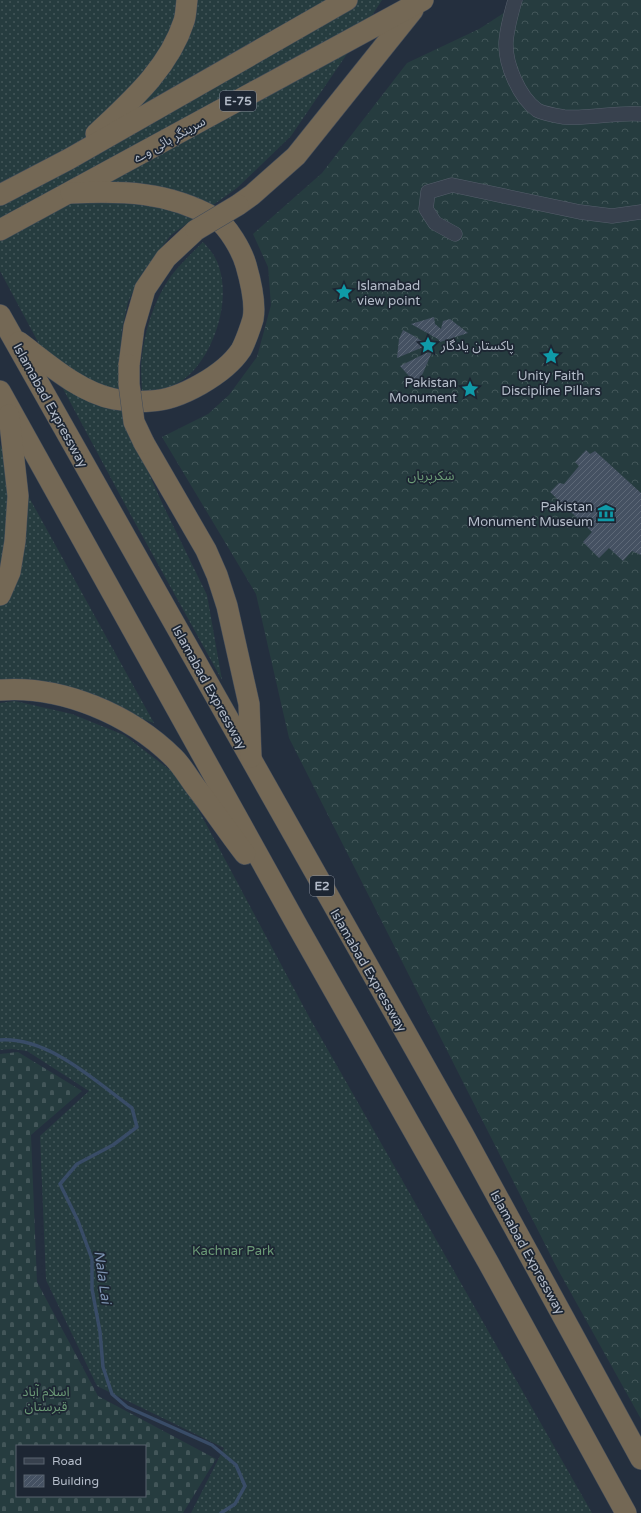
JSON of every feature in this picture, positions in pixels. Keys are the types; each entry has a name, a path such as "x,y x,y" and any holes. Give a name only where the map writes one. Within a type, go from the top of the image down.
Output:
{"highway":[{"path":"69,158 120,111 159,69 169,53 184,20 187,0"},
{"name":"E-75","path":"0,195 69,158 347,0"},
{"path":"251,761 249,704 227,606 217,574 206,550 144,443 134,422 129,384 129,365 134,327 145,289 166,258 196,230 252,195 296,156 421,1"},
{"name":"سرینگر ہائی وے","path":"0,230 421,1"},
{"path":"13,338 81,387 114,399 151,401 174,396 195,388 224,368 241,350 253,318 252,284 243,254 232,236 216,219 175,200 138,193 109,192 62,197"},
{"name":"Islamabad Expressway","path":"0,315 463,1134 641,1458"},
{"path":"0,595 10,572 15,541 18,496 4,398"},
{"path":"4,398 298,927 488,1262 626,1513"},
{"path":"0,690 23,689 42,691 64,696 93,706 118,718 139,729 151,738 176,760 298,927"}],"street":[{"path":"515,0 506,43 510,68 522,94 538,111 562,116 577,117 632,113 641,114"},
{"path":"456,234 435,223 426,209 428,192 452,185 580,212 612,216 641,212"}],"green space":[{"path":"0,0 382,0 291,136 237,188 171,235 141,275 128,302 122,330 119,367 124,418 163,505 207,595 222,680 128,510 0,271"},
{"name":"شکرپریاں","path":"524,0 641,0 641,1419 557,1268 289,738 256,594 162,437 208,414 229,395 257,357 271,305 268,267 253,234 322,173 407,63 479,29"},
{"path":"203,242 213,254 219,268 222,284 220,318 215,335 199,364 189,375 179,383 167,388 142,394 141,365 143,346 148,325 160,294 171,276"},
{"path":"0,445 154,723 24,680 0,683"},
{"name":"Kachnar Park","path":"15,701 72,714 124,735 182,779 308,1015 592,1513 191,1513 224,1448 97,1386 46,1280 40,1136 89,1091 27,1051 12,1049 0,1050 0,703"},
{"name":"اسلام آباد قبرستان","path":"18,1052 82,1091 31,1135 37,1282 98,1396 216,1459 183,1513 0,1513 0,1054"}],"building":[{"path":"434,317 435,324 441,329 443,321 450,319 468,333 440,342 438,339 411,324"},
{"path":"403,330 428,345 397,358 399,339"},
{"path":"432,352 423,373 416,384 400,366 426,353"},
{"name":"Pakistan Monument Museum","path":"586,450 590,454 595,451 641,493 641,555 632,551 623,561 609,548 599,558 583,542 592,532 550,492 559,483 564,484 579,466 575,462"}],"waterway":[{"name":"Nala Lai","path":"0,1040 18,1041 54,1053 87,1074 132,1108 137,1127 113,1145 77,1164 60,1184 78,1221 92,1259 92,1289 100,1332 103,1367 112,1394 127,1407 212,1445 236,1465 245,1486 235,1504 221,1513"}],"place":[{"name":"Islamabad view point","path":"344,292"},
{"name":"پاکستان یادگار","path":"428,345"},
{"name":"Unity Faith Discipline Pillars","path":"551,356"},
{"name":"Pakistan Monument","path":"470,389"},
{"name":"Pakistan Monument Museum","path":"606,513"}]}
